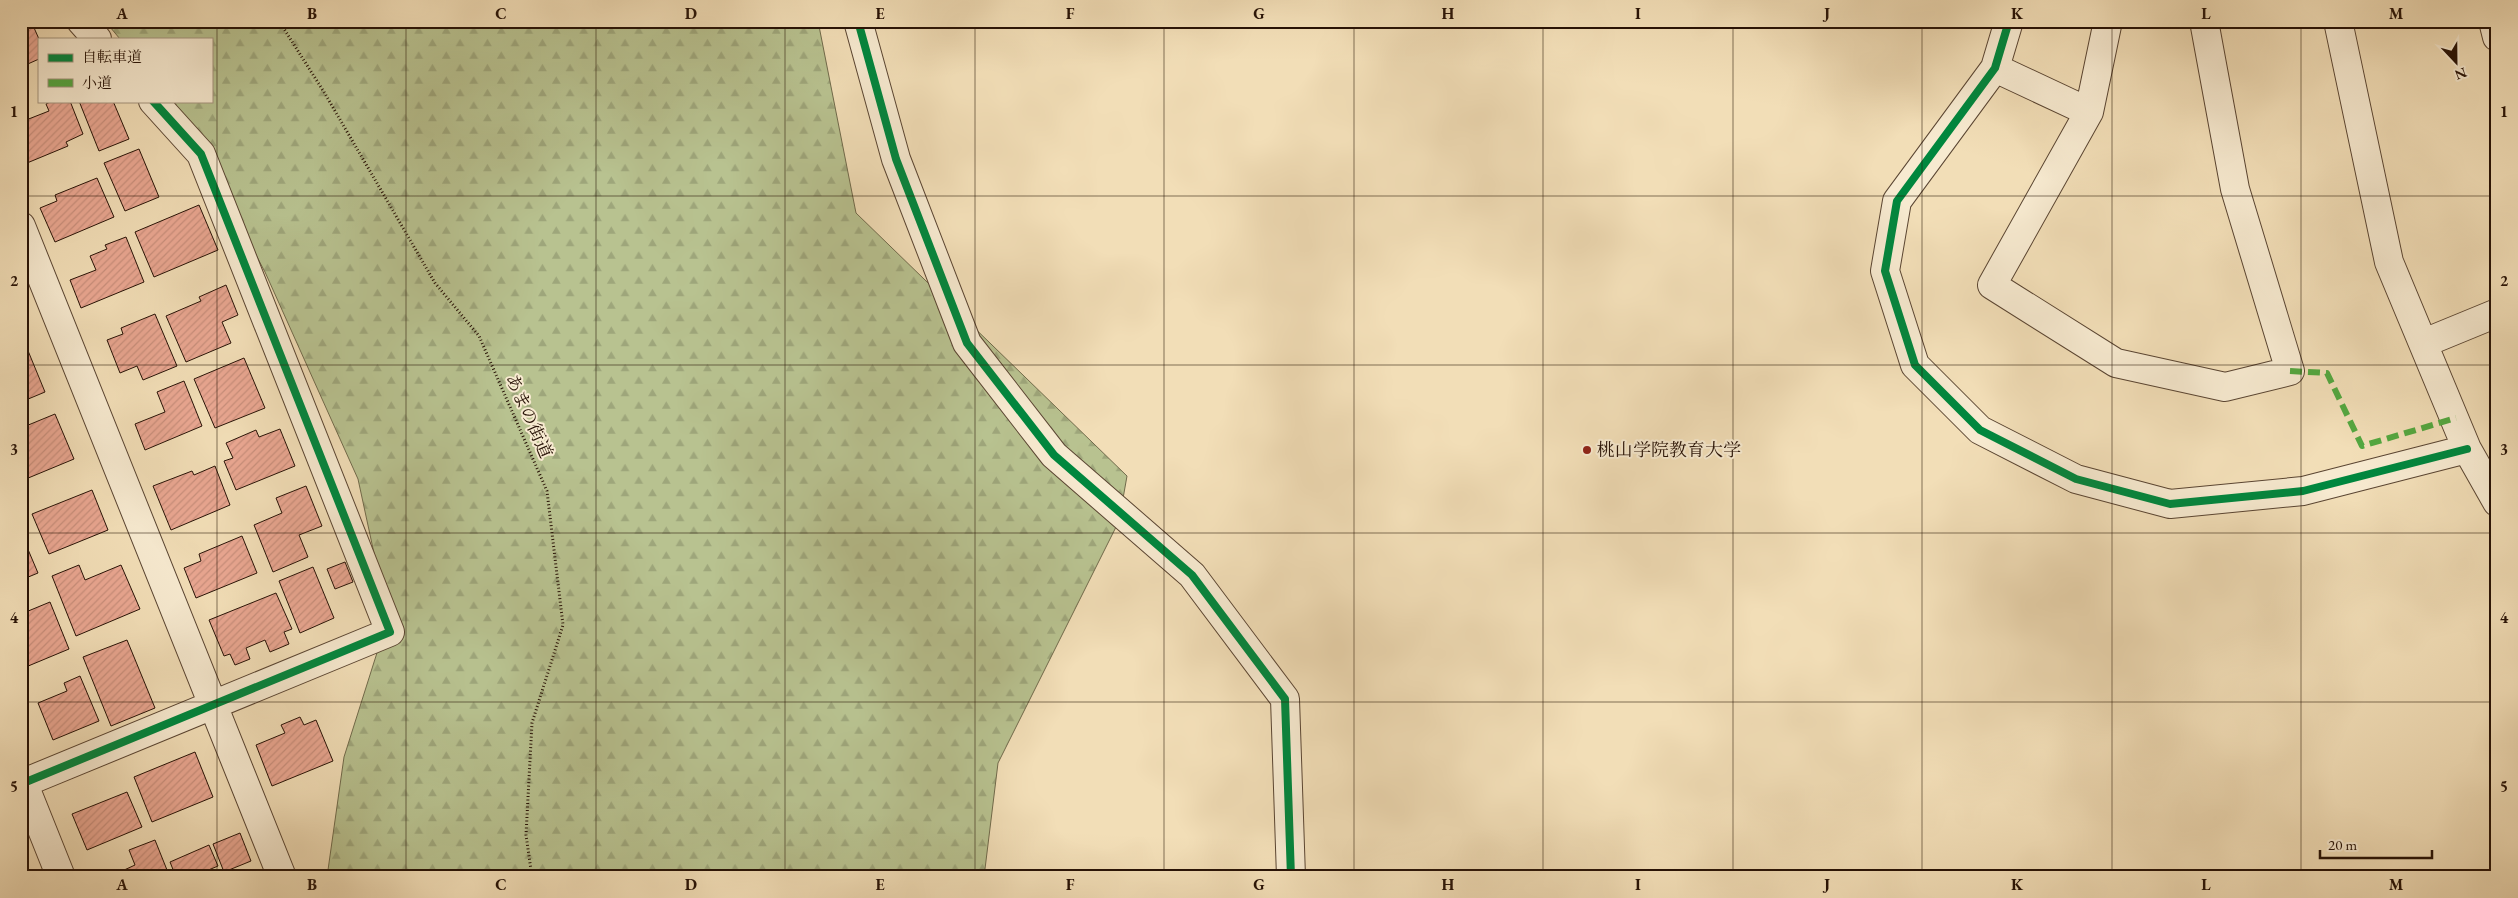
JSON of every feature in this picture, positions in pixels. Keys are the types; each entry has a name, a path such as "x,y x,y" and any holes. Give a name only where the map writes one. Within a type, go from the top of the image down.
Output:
{"street":[{"path":"81,21 96,38"},
{"path":"858,21 896,159 967,344 1054,455 1192,575 1285,699 1291,877"},
{"path":"2009,21 1995,68 1897,201 1885,271 1915,365 1980,430 2076,479 2170,504 2303,491 2467,449"},
{"path":"2108,21 2089,112 1992,285 2116,363 2225,388 2290,371 2235,189 2204,21"},
{"path":"2338,21 2389,262 2467,449 2497,502"},
{"path":"2494,21 2497,38"},
{"path":"1995,68 2089,112"},
{"path":"61,877 22,782 390,632 201,154 154,102"},
{"path":"21,226 282,877"},
{"path":"2424,343 2497,313"}],"green space":[{"path":"105,21 818,21 856,213 1127,476 1119,521 998,763 984,877 327,877 344,757 388,618 358,479 265,272 175,102 212,102 212,38 119,38"}],"building":[{"path":"21,21 31,21 39,38 38,59 21,67"},
{"path":"50,102 70,102 83,134 66,142 68,146 27,163 21,149 21,122 49,111 46,104"},
{"path":"79,102 113,102 129,139 99,151"},
{"path":"139,149 159,197 125,211 104,163"},
{"path":"97,178 114,217 55,242 40,208 57,201 55,195"},
{"path":"199,205 218,250 154,277 135,232"},
{"path":"126,237 144,282 81,308 70,280 96,270 90,256 107,249 105,245"},
{"path":"226,285 238,315 222,322 231,343 186,362 166,316 201,301 199,297"},
{"path":"155,314 177,366 143,380 137,366 120,373 107,340 123,334 121,328"},
{"path":"24,341 45,392 21,402 21,342"},
{"path":"244,358 265,408 215,428 194,379"},
{"path":"184,381 202,426 145,450 135,424 165,412 157,392"},
{"path":"55,414 74,459 21,481 21,428"},
{"path":"280,429 295,466 236,490 224,461 233,458 226,443 256,430 259,437"},
{"path":"215,466 230,505 171,530 153,486 192,471 194,475"},
{"path":"306,486 322,526 299,535 308,557 273,572 254,525 282,513 276,498"},
{"path":"92,490 108,530 49,554 32,514"},
{"path":"21,533 38,573 21,580"},
{"path":"242,536 257,573 196,598 184,568 201,561 199,554"},
{"path":"345,562 353,582 335,589 327,569"},
{"path":"79,565 85,580 121,565 140,609 76,636 52,576"},
{"path":"313,567 334,618 300,633 279,581"},
{"path":"276,593 292,629 284,632 289,644 270,652 265,640 246,648 250,659 235,665 230,654 224,656 209,620"},
{"path":"50,602 69,649 21,669 21,614"},
{"path":"127,640 155,708 111,726 83,657"},
{"path":"80,676 99,721 53,740 38,703 67,691 64,683"},
{"path":"300,717 304,725 316,720 333,761 272,786 256,745 285,733 281,725"},
{"path":"195,752 213,797 152,822 134,777"},
{"path":"127,792 142,827 87,850 72,814"},
{"path":"240,833 251,861 224,872 213,844"},
{"path":"155,840 169,875 165,877 109,877 135,865 129,850"},
{"path":"209,845 218,866 192,877 176,877 170,862"}],"marked path":[{"path":"2290,371 2327,373 2362,446 2456,418"}],"cycle path":[{"path":"858,21 896,159 967,343 1054,455 1192,575 1285,699 1291,877"},
{"path":"2009,21 1995,68 1897,201 1885,271 1915,365 1980,430 2076,479 2170,504 2303,491 2467,449"},
{"path":"21,784 390,632 201,154 154,102"}],"place":[{"name":"桃山学院教育大学","path":"1587,450"}]}
